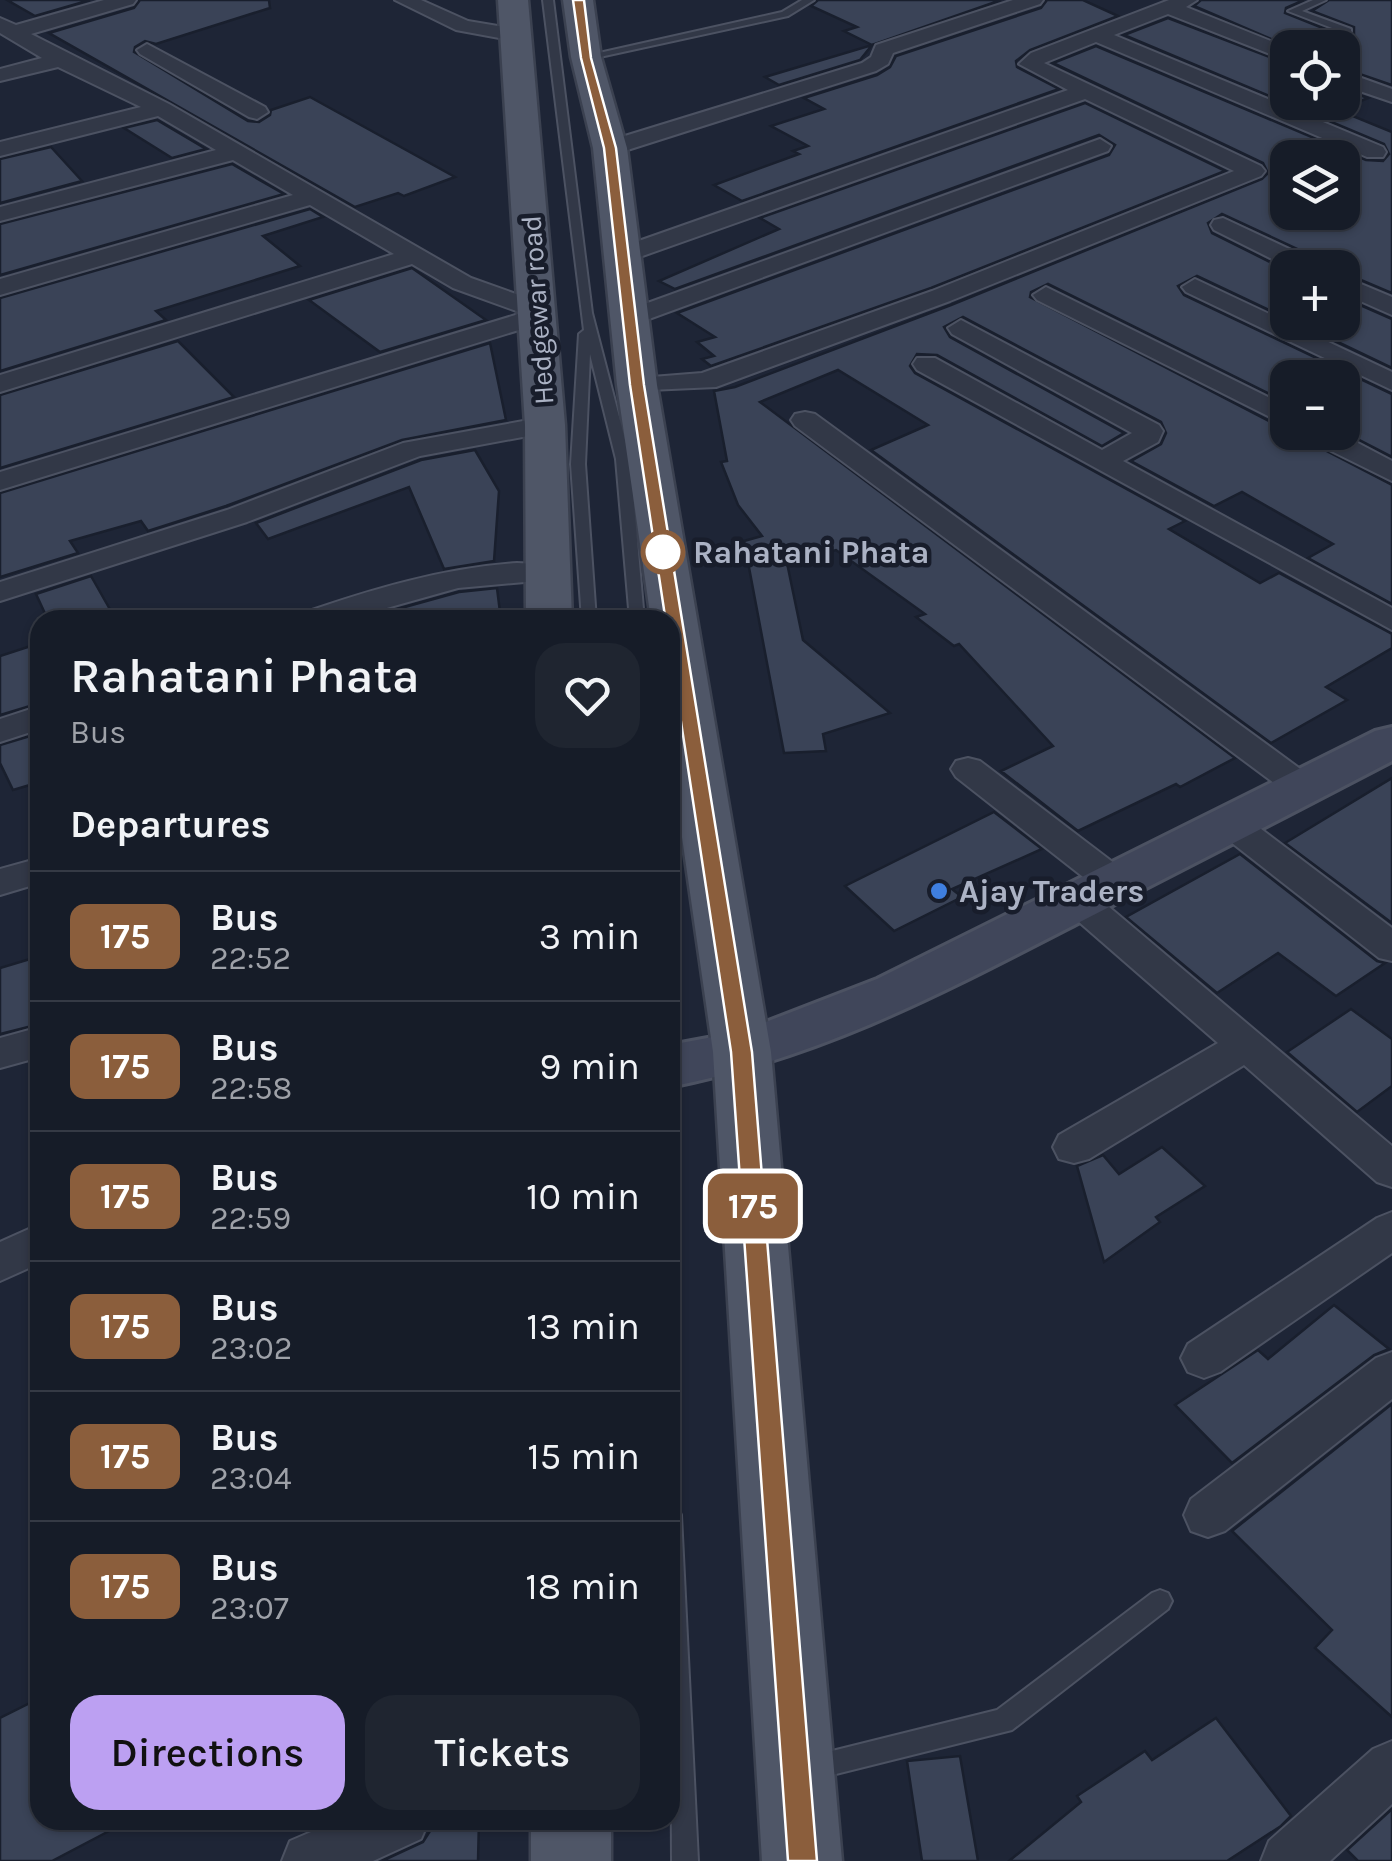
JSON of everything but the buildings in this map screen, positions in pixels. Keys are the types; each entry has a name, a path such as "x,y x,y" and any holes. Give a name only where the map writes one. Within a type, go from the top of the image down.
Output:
{"main road":[{"path":"578,0 586,58 610,148 624,254 608,316 637,385 672,610"},
{"name":"Hedgewar road","path":"515,18 545,425 548,610"},
{"path":"680,658 742,1052 802,1861"},
{"path":"680,1064 742,1052 896,994 1392,742"},
{"path":"570,1830 571,1861"}],"street":[{"path":"8,28 126,0"},
{"path":"405,0 463,26 515,18"},
{"path":"610,148 869,67 881,60 883,48 1033,0"},
{"path":"637,385 706,380 941,296 1253,172 1030,64 1038,56 1178,3 1270,46"},
{"path":"8,28 60,60 161,109 462,283 538,313"},
{"path":"1097,35 1376,152"},
{"path":"147,50 257,112 201,132"},
{"path":"0,75 60,60"},
{"path":"1360,83 1392,96"},
{"path":"624,254 1088,90"},
{"path":"0,149 161,109"},
{"path":"608,316 1100,146"},
{"path":"0,214 236,152"},
{"path":"0,288 315,196"},
{"path":"1223,225 1274,250"},
{"path":"0,384 412,256"},
{"path":"1195,287 1392,382"},
{"path":"1360,292 1392,307"},
{"path":"1046,295 1270,409"},
{"path":"0,480 538,313"},
{"path":"960,328 1149,431 1148,436 1100,462"},
{"path":"926,364 1392,621"},
{"path":"805,420 1302,787"},
{"path":"0,592 236,516 413,449 545,425"},
{"path":"1350,450 1392,472"},
{"path":"342,610 408,587 502,570 548,572"},
{"path":"0,731 30,720"},
{"path":"968,769 1246,1045 1392,1170"},
{"path":"1231,824 1392,948"},
{"path":"0,882 30,873"},
{"path":"0,1053 30,1045"},
{"path":"1074,1147 1246,1045"},
{"path":"1204,1358 1392,1230"},
{"path":"0,1263 30,1247"},
{"path":"1208,1515 1392,1372"},
{"path":"1289,1861 1392,1768"},
{"path":"310,1861 380,1830"}],"lane":[{"path":"548,0 608,316 635,610"},
{"path":"586,58 785,14 809,0"},
{"path":"1321,0 1293,10 1345,30"},
{"path":"589,610 578,464 608,316"},
{"path":"794,1773 1003,1722 1160,1601"},
{"path":"680,1746 685,1861"}],"bus line":[{"name":"175","path":"578,0 586,58 610,148 637,385 672,610"},
{"name":"175","path":"680,658 742,1052 802,1861"}],"place":[{"name":"Rahatani Phata","path":"663,552"},
{"name":"Ajay Traders","path":"939,891"}]}
